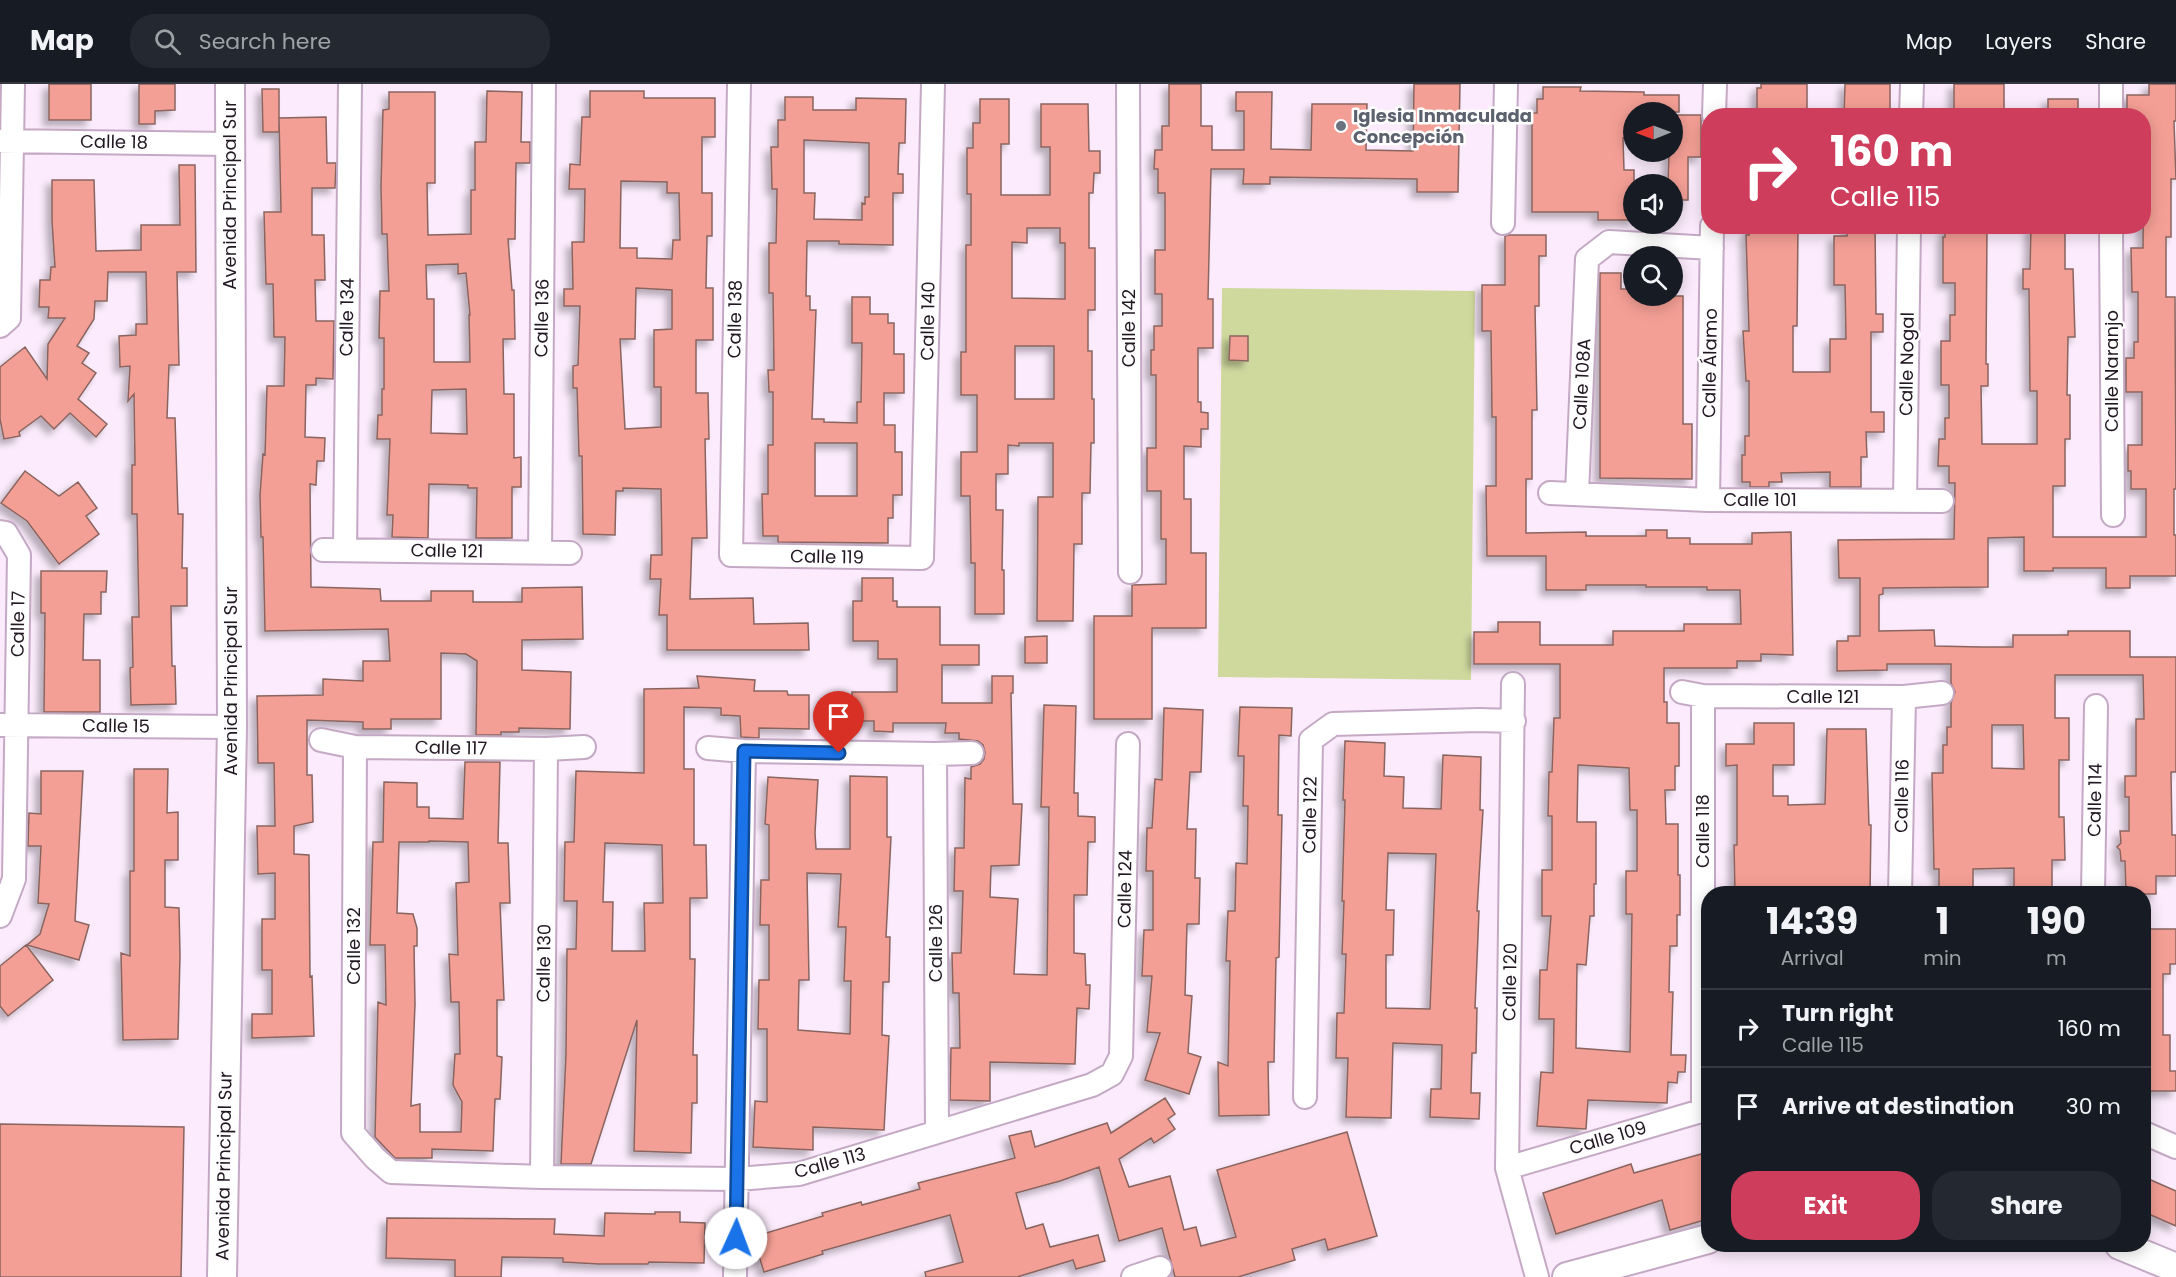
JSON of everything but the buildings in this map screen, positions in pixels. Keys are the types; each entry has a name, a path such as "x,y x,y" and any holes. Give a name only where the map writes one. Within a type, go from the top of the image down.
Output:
{"street":[{"path":"0,326 9,318 6,141 13,84"},
{"name":"Avenida Principal Sur","path":"222,1277 232,727 230,84"},
{"name":"Calle 134","path":"334,550 350,84"},
{"name":"Calle 136","path":"540,552 544,84"},
{"name":"Calle 138","path":"731,555 739,84"},
{"name":"Calle 140","path":"922,558 933,84"},
{"name":"Calle 142","path":"1128,84 1131,572"},
{"path":"1503,223 1506,84"},
{"path":"1714,108 1715,84"},
{"path":"1911,108 1912,84"},
{"path":"2110,84 2111,108"},
{"name":"Calle 18","path":"6,141 229,144"},
{"name":"Calle Nogal","path":"1905,501 1910,234"},
{"name":"Calle Naranjo","path":"2111,234 2113,515"},
{"name":"Calle 108A","path":"1577,493 1587,259 1609,242 1712,237"},
{"name":"Calle Álamo","path":"1708,500 1712,237"},
{"path":"1550,493 1577,493"},
{"name":"Calle 101","path":"1577,493 1708,500 1942,501"},
{"name":"Calle 17","path":"0,532 6,533 19,555 9,725 14,879 0,916"},
{"name":"Calle 121","path":"334,550 570,553"},
{"name":"Calle 119","path":"731,555 922,558"},
{"name":"Calle 120","path":"1513,684 1507,1168 1537,1277"},
{"name":"Calle 121","path":"1693,694 1904,697 1942,693"},
{"name":"Calle 118","path":"1693,694 1701,949"},
{"name":"Calle 116","path":"1900,886 1904,697"},
{"name":"Calle 114","path":"2093,886 2096,706"},
{"name":"Calle 122","path":"1305,1097 1311,740 1333,724 1514,721"},
{"name":"Calle 15","path":"9,725 232,727"},
{"name":"Calle 117","path":"321,740 355,747 546,749 584,747"},
{"name":"Calle 124","path":"1122,1034 1128,744"},
{"name":"Calle 132","path":"355,747 353,1133 362,1142"},
{"path":"708,748 744,751 972,753"},
{"name":"Calle 130","path":"542,1177 546,749"},
{"path":"735,1277 744,751"},
{"name":"Calle 126","path":"935,754 937,1132"},
{"name":"Calle 113","path":"362,1142 391,1172 542,1177 738,1179 799,1174 1092,1084 1112,1074 1122,1056 1122,1034"},
{"name":"Calle 109","path":"1507,1168 1701,1110"},
{"path":"2151,1137 2176,1147"},
{"path":"1567,1277 1701,1241"},
{"path":"2137,1252 2176,1268"},
{"path":"1132,1277 1160,1268"}],"green space":[{"path":"1222,288 1475,291 1471,680 1218,677"}],"place":[{"name":"Iglesia Inmaculada Concepción","path":"1341,126"}],"route":[{"path":"736,1238 744,751 839,753"}]}
